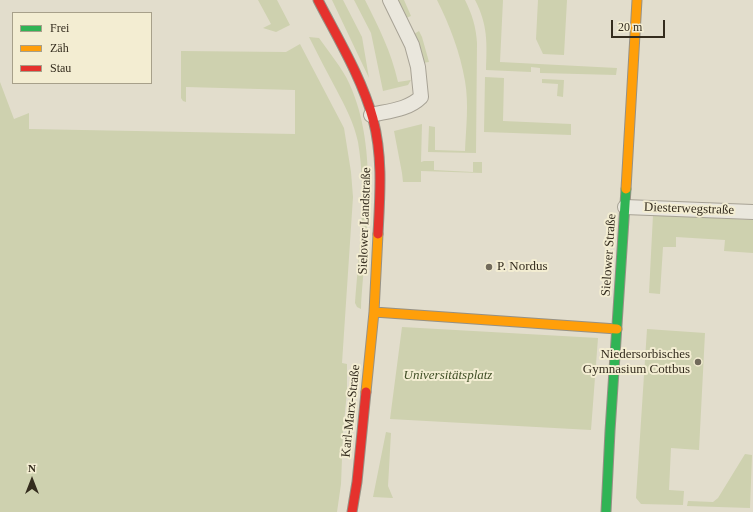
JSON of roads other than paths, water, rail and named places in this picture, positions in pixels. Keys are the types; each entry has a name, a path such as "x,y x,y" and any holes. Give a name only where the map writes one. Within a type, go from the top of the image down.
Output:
{"street":[{"name":"Sielower Landstraße","path":"318,0 363,89 378,146 381,177 374,312"},
{"path":"371,115 405,107 421,97 418,67 412,45 390,0"},
{"name":"Sielower Straße","path":"606,512 637,0"},
{"name":"Diesterwegstraße","path":"625,207 753,212"},
{"path":"374,312 617,329"},
{"name":"Karl-Marx-Straße","path":"352,512 374,312"}],"place":[{"name":"P. Nordus","path":"489,267"},
{"name":"Niedersorbisches Gymnasium Cottbus","path":"698,362"}],"park label":[{"name":"Universitätsplatz","path":"448,376"}]}
